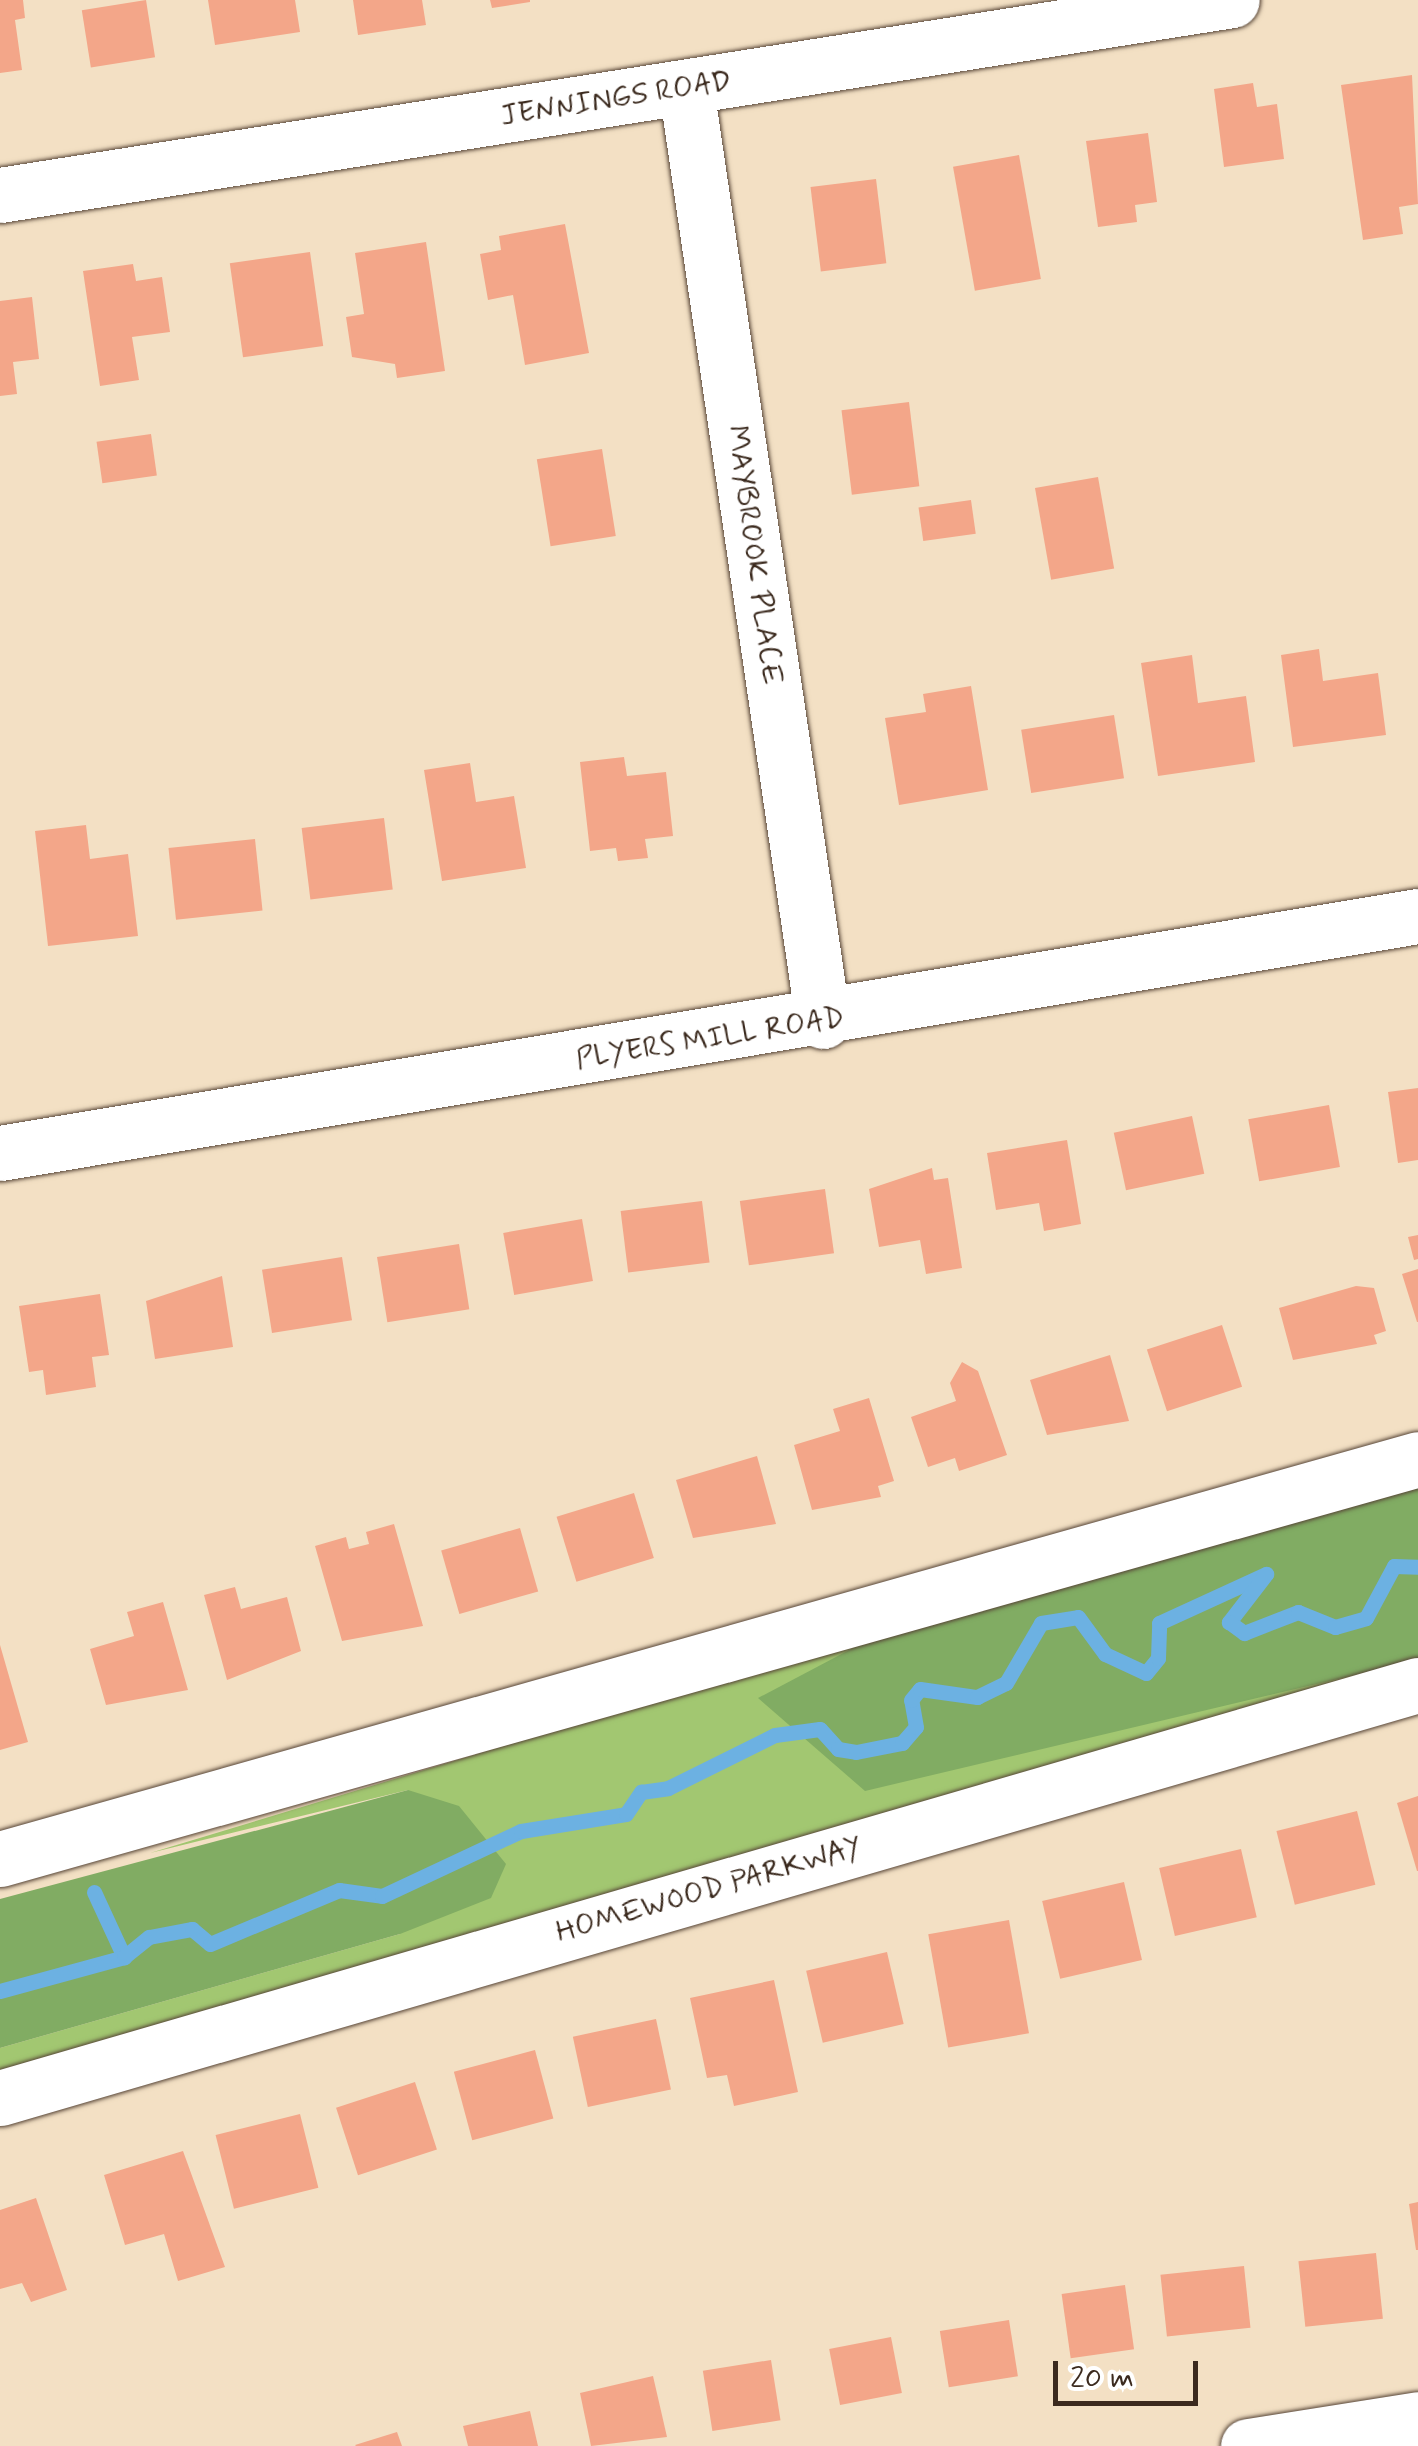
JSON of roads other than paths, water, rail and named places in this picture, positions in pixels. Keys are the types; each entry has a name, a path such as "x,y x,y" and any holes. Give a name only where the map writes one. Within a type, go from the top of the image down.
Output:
{"street":[{"name":"JENNINGS ROAD","path":"0,195 1232,0"},
{"name":"MAYBROOK PLACE","path":"686,88 822,1022"},
{"name":"PLYERS MILL ROAD","path":"0,1152 822,1022 1418,916"},
{"path":"0,1859 1418,1459"},
{"name":"HOMEWOOD PARKWAY","path":"0,2098 1418,1685"},
{"path":"1248,2446 1418,2418"}],"waterway":[{"path":"0,1991 124,1957 149,1937 192,1929 210,1944 339,1890 382,1896 521,1831 626,1814 641,1792 668,1788 775,1735 820,1729 838,1749 856,1752 902,1743 916,1727 911,1700 920,1689 977,1697 1006,1683 1041,1623 1078,1617 1105,1654 1146,1673 1158,1658 1159,1623 1266,1574 1229,1622 1244,1633 1298,1612 1335,1627 1366,1618 1394,1566 1418,1567"},
{"path":"94,1892 124,1957"}]}
